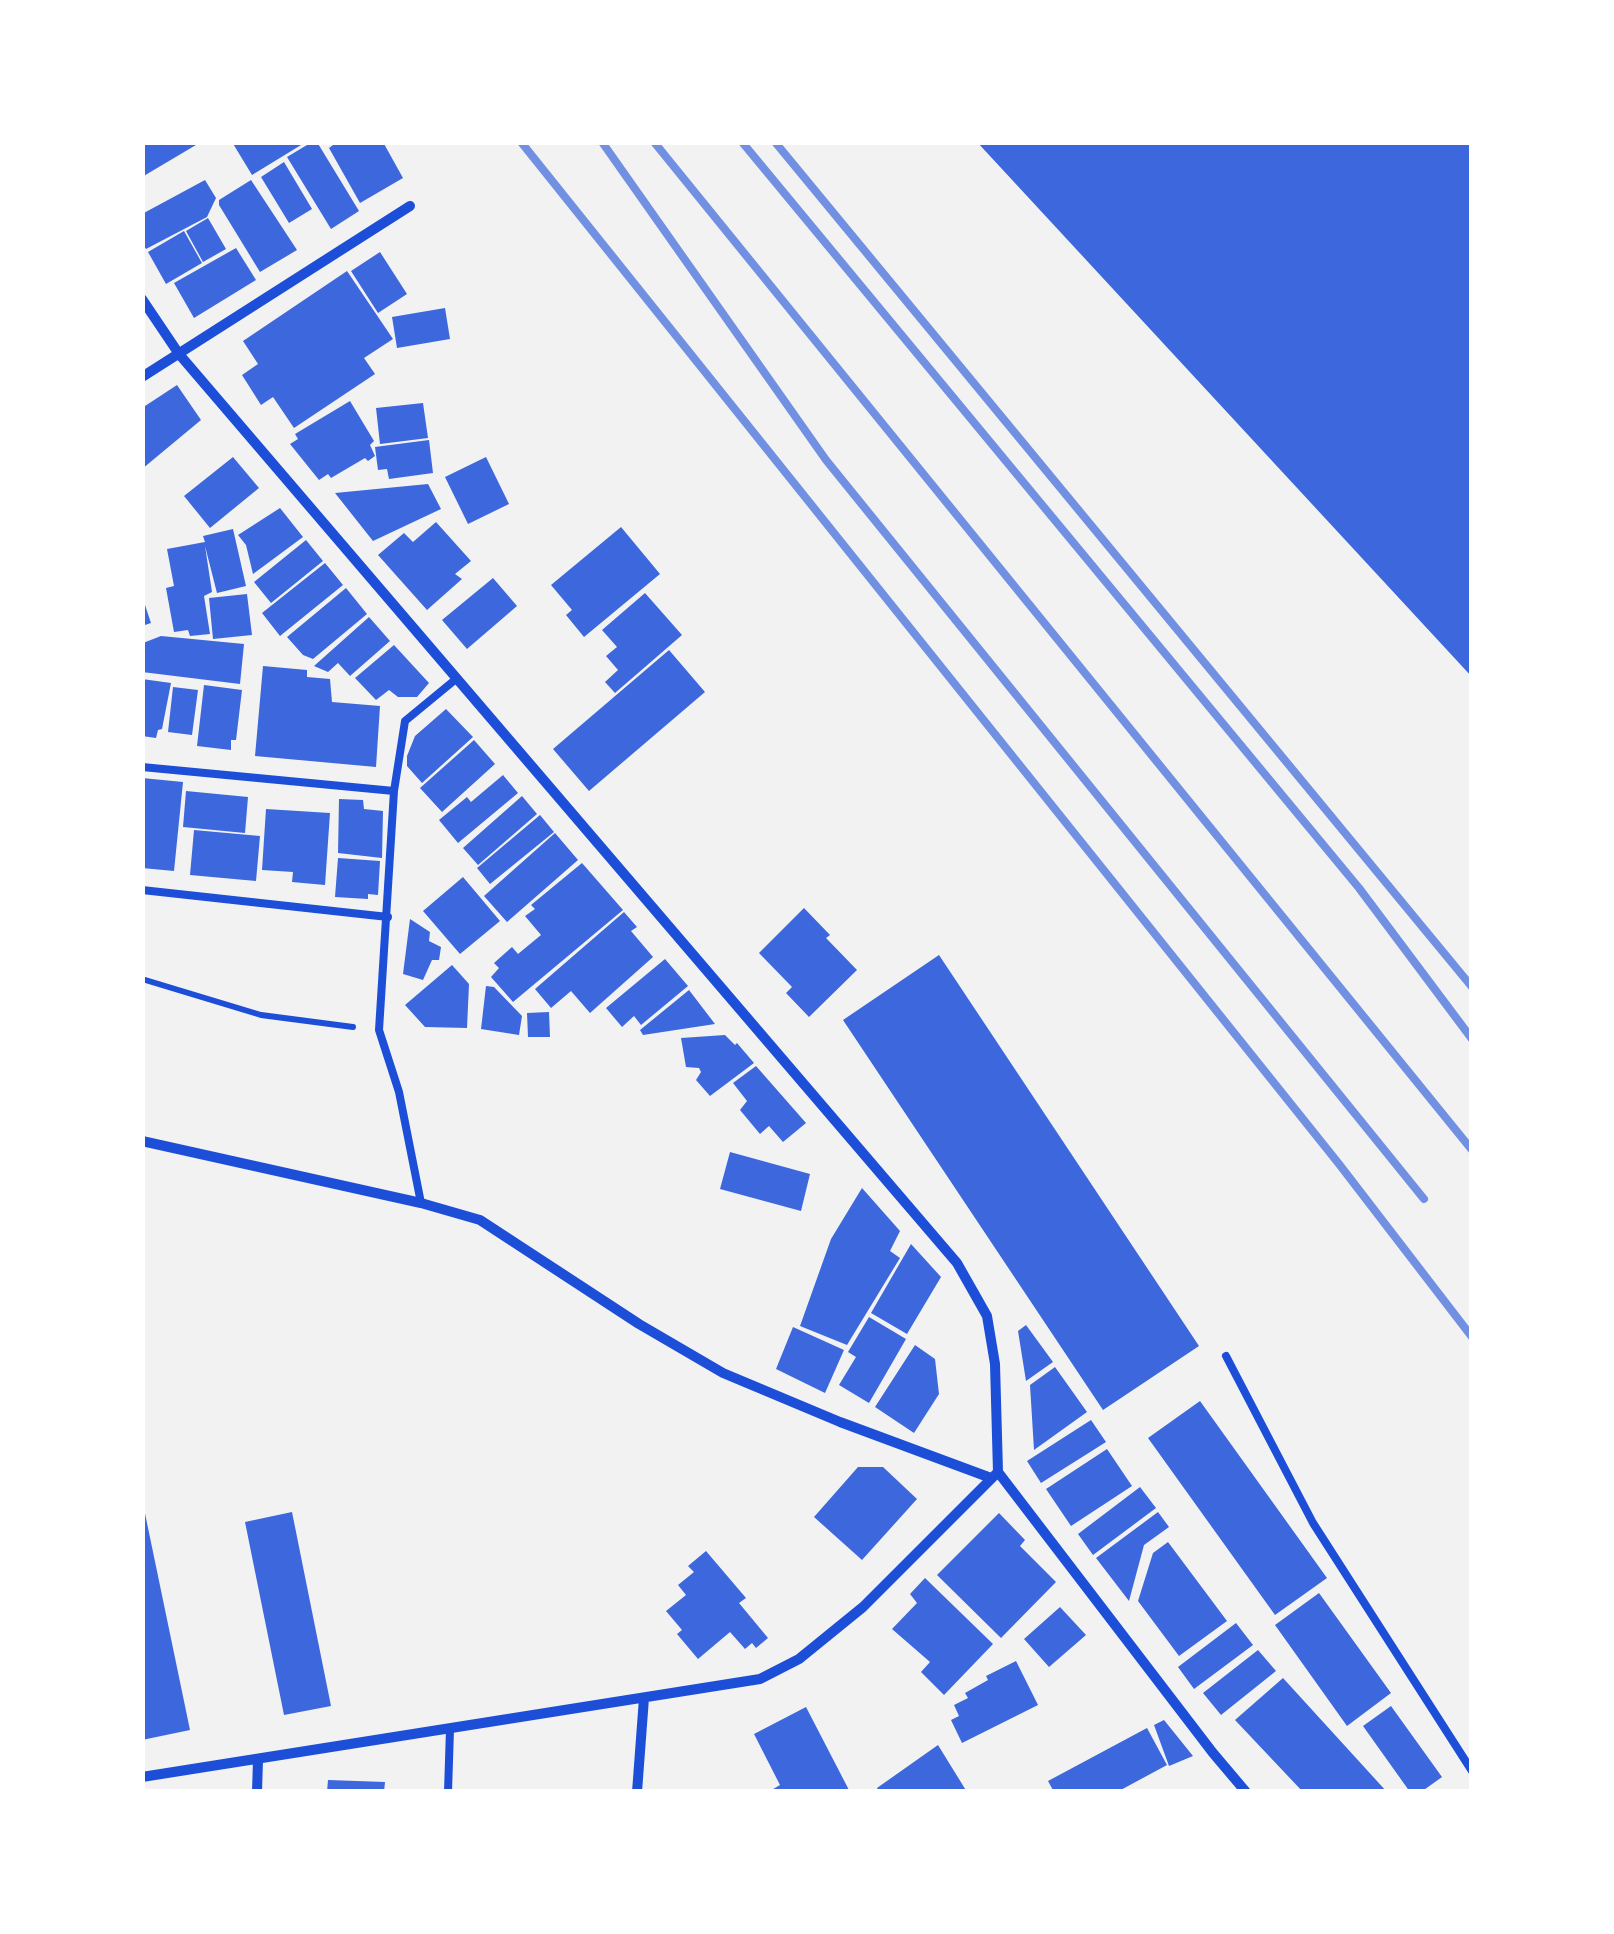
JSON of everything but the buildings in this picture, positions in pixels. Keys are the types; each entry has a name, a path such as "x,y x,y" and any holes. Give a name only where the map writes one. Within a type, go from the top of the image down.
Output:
{"street":[{"path":"142,377 410,206"},
{"path":"142,299 179,354 957,1263 987,1316 995,1364 994,1475 862,1607 799,1659 760,1679 142,1776"},
{"path":"142,1141 421,1202 480,1220 639,1324 723,1373 840,1422 994,1475 1246,1792"},
{"path":"637,1792 644,1698"},
{"path":"257,1792 258,1760"}],"lane":[{"path":"421,1202 399,1092 380,1030 394,791 405,722 456,679"},
{"path":"142,766 394,791"},
{"path":"142,890 388,916"},
{"path":"1226,1356 1312,1523 1472,1772"},
{"path":"448,1792 450,1730"}],"path":[{"path":"142,979 261,1015 380,1030"}],"railway":[{"path":"521,142 1339,1164 1472,1337"},
{"path":"602,142 826,460 1424,1199"},
{"path":"654,142 1472,1150"},
{"path":"742,142 1359,888 1472,1039"},
{"path":"775,142 1472,987"}]}
